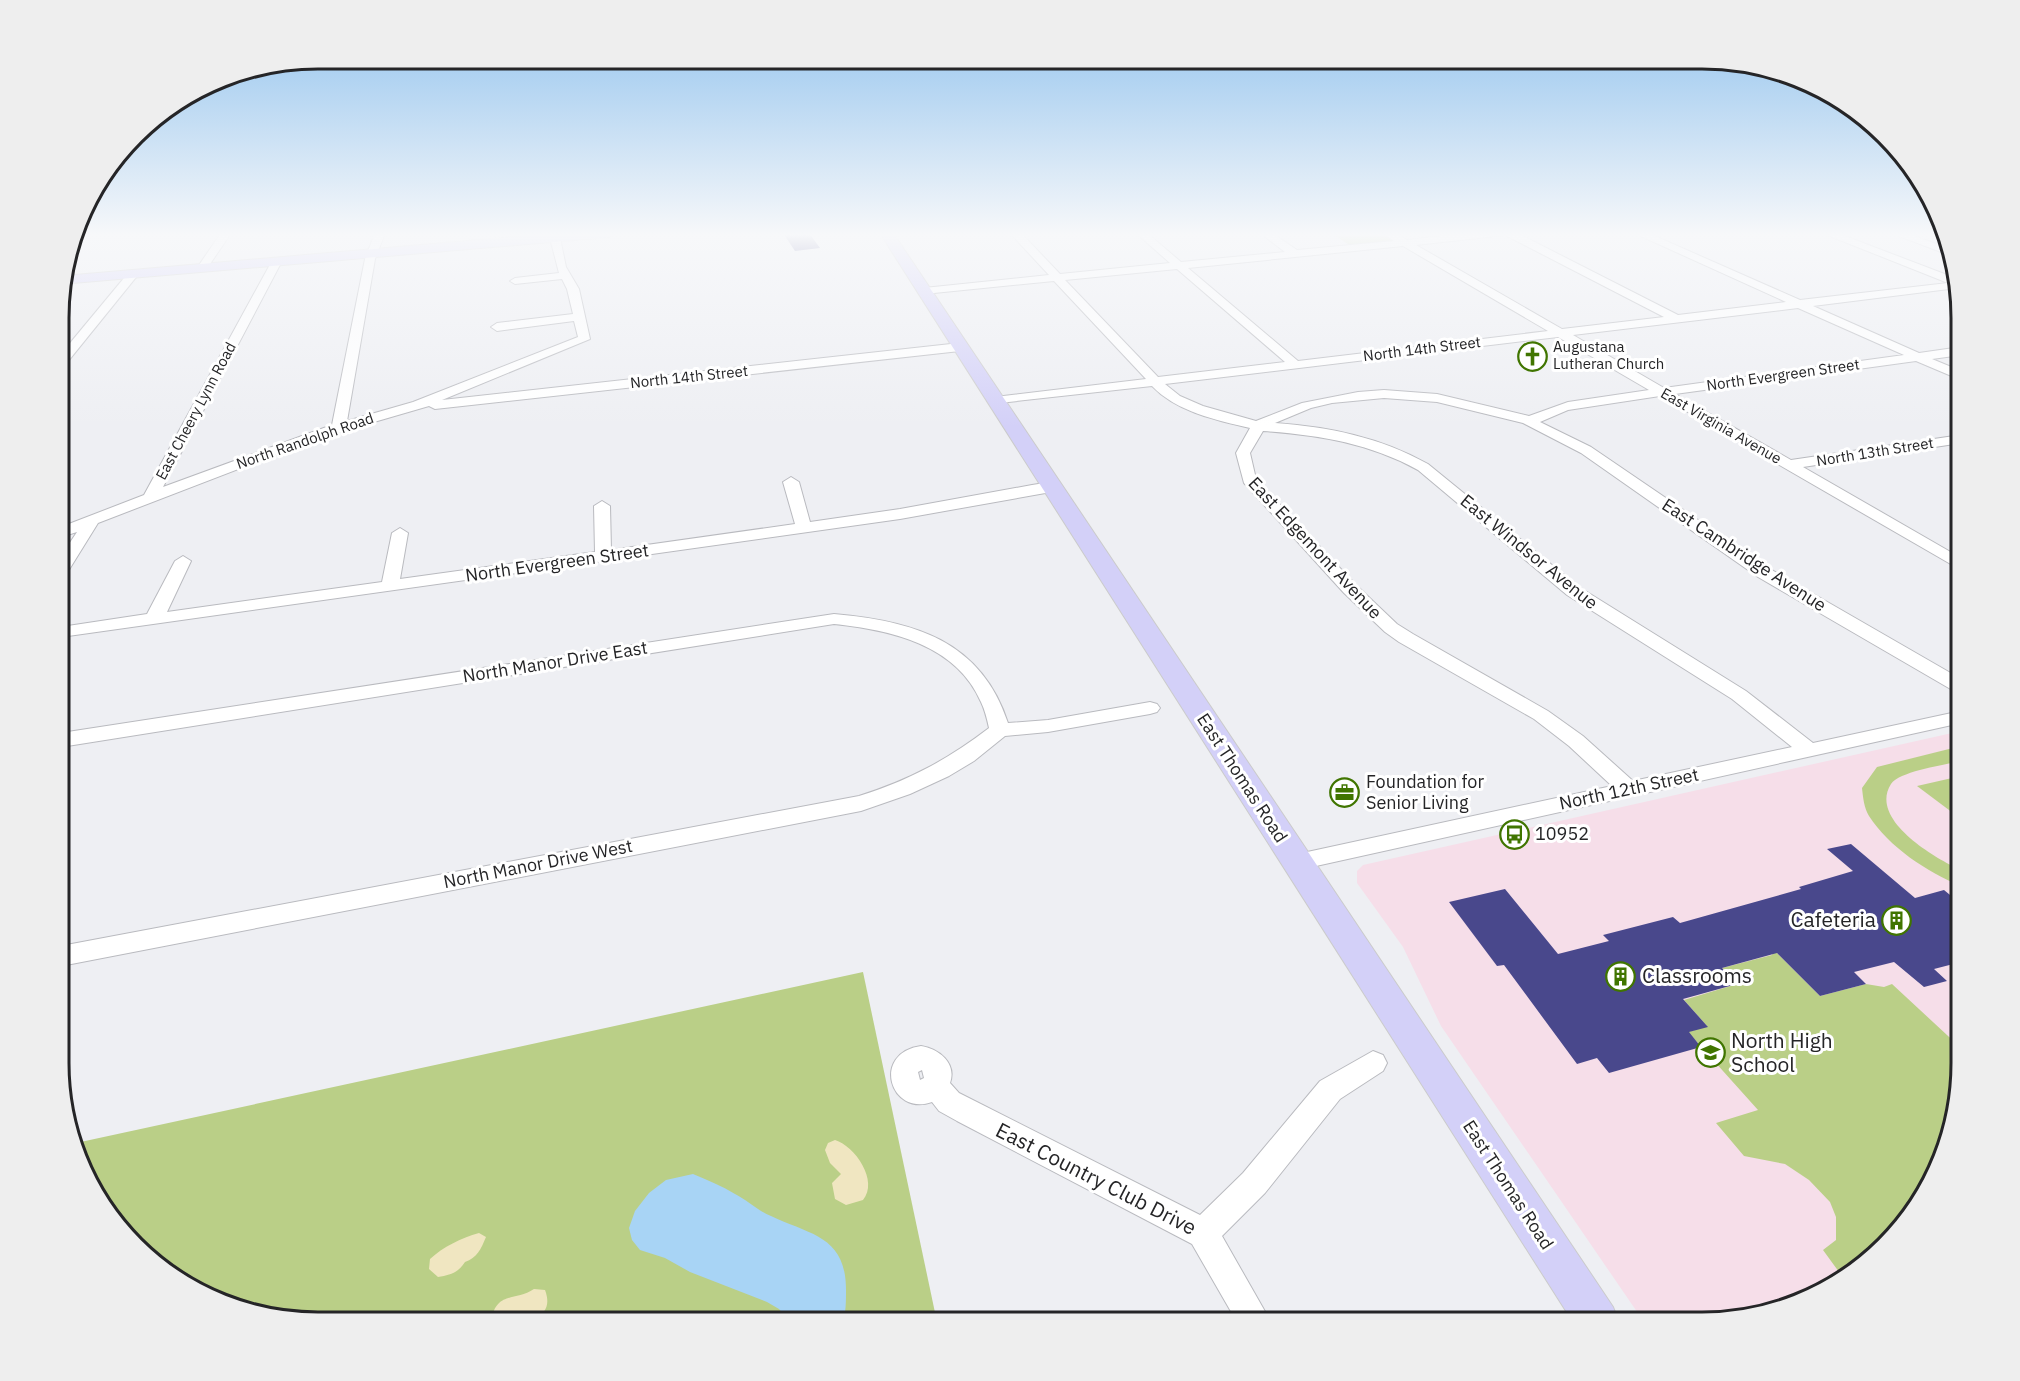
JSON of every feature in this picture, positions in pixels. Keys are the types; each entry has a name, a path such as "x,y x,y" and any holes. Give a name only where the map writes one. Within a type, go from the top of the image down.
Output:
{"main road":[{"name":"East Thomas Road","path":"928,297 1591,1312"}],"street":[{"path":"69,351 114,297"},
{"name":"East Cheery Lynn Road","path":"150,498 257,297"},
{"path":"339,427 364,297"},
{"path":"497,327 580,317 575,297"},
{"path":"1076,297 1165,392 1188,406 1221,417 1258,426 1290,410 1318,401 1346,396 1383,394 1459,402 1528,420"},
{"path":"1216,297 1296,365"},
{"name":"East Virginia Avenue","path":"1499,297 1951,559"},
{"path":"1635,297 1677,319"},
{"path":"1783,297 1951,372"},
{"name":"North 14th Street","path":"995,401 1847,297"},
{"name":"North Randolph Road","path":"69,529 339,427 418,405 584,339 580,317"},
{"name":"North 14th Street","path":"418,405 960,347"},
{"name":"North Evergreen Street","path":"1528,420 1577,404 1951,352"},
{"name":"East Cambridge Avenue","path":"1528,420 1586,450 1764,573 1951,681"},
{"name":"East Windsor Avenue","path":"1258,426 1335,433 1365,440 1401,453 1430,473 1573,591 1731,690 1809,750"},
{"name":"East Edgemont Avenue","path":"1258,426 1243,453 1249,480 1364,603 1406,639 1550,721 1576,741 1628,789"},
{"name":"North 13th Street","path":"1790,465 1951,441"},
{"path":"790,482 804,528"},
{"name":"North Evergreen Street","path":"69,631 804,528 931,509 993,494 1051,487"},
{"path":"602,506 603,556"},
{"path":"69,545 92,520"},
{"path":"390,586 400,533"},
{"path":"1942,554 1951,553"},
{"path":"154,619 183,561"},
{"name":"North Manor Drive East","path":"69,739 834,619 858,620 934,641 971,669 986,688 996,712 1000,730"},
{"path":"1000,730 1048,726 1150,708"},
{"name":"North 12th Street","path":"1298,862 1951,719"},
{"name":"North Manor Drive West","path":"69,954 861,803 898,791 942,770 966,756 1000,730"},
{"path":"1203,1233 1254,1183 1330,1090 1373,1063"},
{"name":"East Country Club Drive","path":"934,1085 949,1102 967,1112 1203,1233 1249,1312"}],"shaded area":[{"name":"North High School","path":"1951,733 1951,1063 1949,1096 1938,1143 1918,1188 1900,1215 1854,1261 1827,1279 1798,1293 1767,1304 1735,1310 1637,1312 1441,1026 1403,947 1357,883 1357,871 1363,865"}],"green space":[{"path":"1951,748 1951,763 1903,775 1891,784 1886,798 1889,811 1908,836 1951,865 1951,881 1922,866 1898,848 1867,813 1862,788 1877,767"},
{"path":"1951,778 1951,812 1917,786"},
{"path":"1774,950 1820,996 1866,984 1884,987 1892,984 1951,1039 1949,1096 1943,1128 1932,1159 1918,1188 1900,1215 1878,1239 1839,1272 1823,1250 1836,1240 1836,1217 1830,1202 1809,1180 1785,1164 1744,1156 1716,1123 1758,1110 1688,1032 1707,1026 1684,1000 1737,984 1722,968 1772,955"},
{"path":"863,972 935,1312 318,1312 285,1310 253,1304 193,1279 166,1261 142,1239 120,1215 102,1188 82,1142"}],"sand":[{"path":"835,1140 850,1149 862,1165 868,1183 863,1200 846,1205 835,1199 832,1183 841,1174 830,1163 825,1150 828,1143"},
{"path":"479,1233 486,1237 480,1249 457,1271 438,1277 429,1269 430,1259 441,1251 459,1240"},
{"path":"534,1289 545,1290 547,1301 543,1312 494,1312 497,1305 507,1298"}],"water":[{"path":"693,1174 730,1191 766,1214 824,1240 840,1258 846,1290 845,1312 782,1312 767,1302 690,1272 665,1258 640,1250 632,1240 629,1228 635,1211 649,1193 666,1180"}],"building":[{"name":"Classrooms","path":"1851,844 1915,898 1944,890 1951,896 1951,965 1934,969 1947,981 1924,987 1894,962 1854,972 1866,984 1820,996 1777,953 1722,968 1737,984 1683,999 1708,1027 1689,1032 1701,1047 1609,1073 1597,1058 1577,1064 1504,965 1497,966 1449,902 1505,889 1558,954 1609,941 1603,935 1673,917 1680,923 1801,889 1799,887 1853,871 1827,849"}],"place":[{"name":"Augustana Lutheran Church","path":"1532,356"},
{"name":"Foundation for Senior Living","path":"1345,792"},
{"name":"10952","path":"1514,834"},
{"name":"Cafeteria","path":"1897,920"},
{"name":"Classrooms","path":"1621,976"},
{"name":"North High School","path":"1710,1053"}]}
